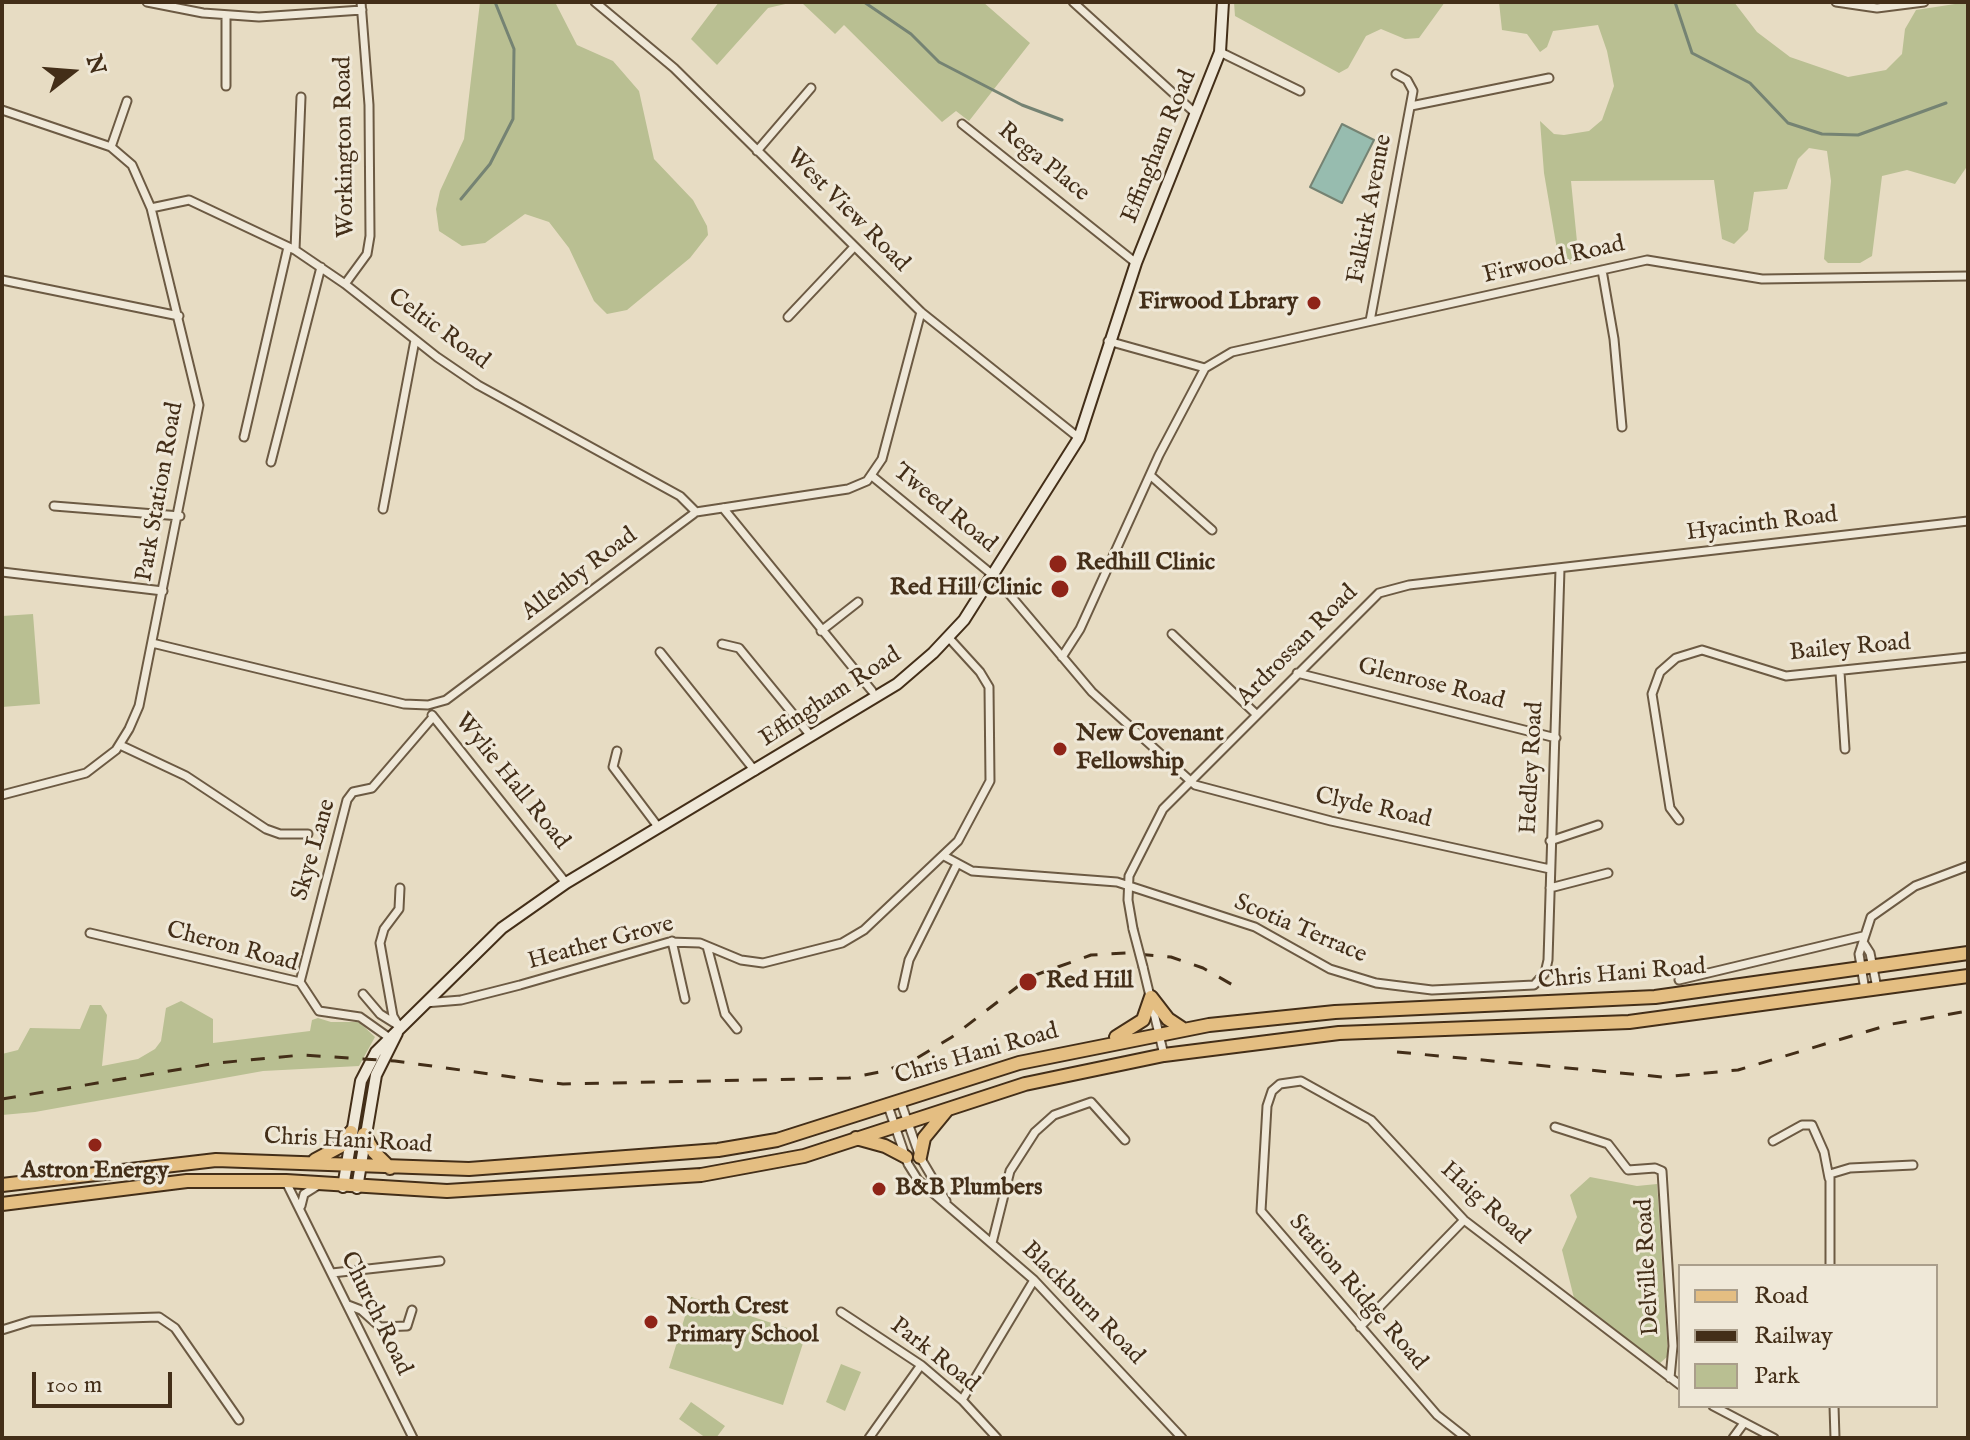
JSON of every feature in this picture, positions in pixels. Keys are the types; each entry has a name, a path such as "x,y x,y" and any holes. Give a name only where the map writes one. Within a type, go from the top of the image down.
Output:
{"main road":[{"name":"Chris Hani Road","path":"2,1185 201,1161 469,1169 718,1150 777,1140 976,1074 1106,1043 1183,1029 1335,1012 1616,1000 1968,953"},
{"name":"Chris Hani Road","path":"2,1204 187,1181 286,1181 357,1188 447,1191 701,1175 792,1159 1025,1084 1164,1055 1339,1033 1629,1022 1968,976"},
{"path":"1151,997 1168,1019 1183,1029"},
{"path":"1106,1043 1143,1020 1151,997"},
{"path":"920,1157 930,1128 950,1108"},
{"path":"312,1162 336,1150 358,1133 390,1168"},
{"path":"854,1138 885,1146 906,1157"}],"street":[{"path":"147,2 226,15 277,17 362,6"},
{"name":"West View Road","path":"595,2 674,68 921,312 1079,438"},
{"path":"1073,2 1195,113"},
{"name":"Effingham Road","path":"357,1188 361,1081 398,1026 514,917 897,684 949,638 994,576 1079,438 1108,341 1136,263 1220,52 1223,2"},
{"path":"1836,2 1877,8 1924,2"},
{"name":"Workington Road","path":"345,284 367,254 370,236 369,105 362,6"},
{"path":"226,15 226,86"},
{"path":"1220,52 1300,91"},
{"name":"Falkirk Avenue","path":"1370,321 1411,106 1411,85 1396,74"},
{"name":"Falkirk Avenue","path":"1411,106 1549,78"},
{"path":"757,151 811,88"},
{"path":"244,437 292,249 301,97"},
{"path":"111,147 127,101"},
{"name":"Park Station Road","path":"2,110 111,147 132,165 151,208 199,405 180,516 139,706 120,745 102,764 86,773 2,795"},
{"name":"Rega Place","path":"962,124 1136,263"},
{"name":"Celtic Road","path":"151,208 189,200 292,249 345,284 415,340 515,408 680,496 696,512"},
{"path":"788,317 854,247"},
{"name":"Firwood Road","path":"1205,368 1250,347 1489,298 1647,260 1762,279 1968,276"},
{"path":"271,462 321,267"},
{"path":"1602,270 1614,339 1622,427"},
{"path":"2,280 179,316"},
{"path":"872,476 882,459 921,312"},
{"path":"383,509 415,340"},
{"path":"1062,657 1102,584 1150,475 1205,368 1108,341"},
{"path":"1150,475 1212,530"},
{"name":"Allenby Road","path":"428,705 453,696 696,512 848,489 872,476"},
{"name":"Tweed Road","path":"872,476 994,576 1099,699 1189,781"},
{"path":"54,506 180,516"},
{"path":"723,508 872,691"},
{"name":"Hyacinth Road","path":"1560,569 1968,521"},
{"name":"Ardrossan Road","path":"1164,1055 1133,929 1128,886 1150,827 1169,801 1369,602 1387,589 1560,569"},
{"name":"Hedley Road","path":"1547,968 1560,569"},
{"path":"2,572 163,591"},
{"path":"821,631 858,602"},
{"path":"1172,634 1257,715"},
{"name":"Heather Grove","path":"423,1003 461,1000 672,941 707,946 741,960 763,963 842,943 864,930 944,856 966,830 987,789 992,758 989,687 980,672 949,638"},
{"path":"152,643 404,704 428,705"},
{"path":"722,644 739,648 811,736"},
{"name":"Bailey Road","path":"1679,820 1670,808 1653,708 1654,682 1666,665 1685,653 1702,650 1778,675 1840,672 1968,657"},
{"path":"660,652 755,771"},
{"path":"1840,672 1845,749"},
{"name":"Glenrose Road","path":"1297,673 1556,738"},
{"name":"Wylie Hall Road","path":"428,705 433,717 566,883"},
{"name":"Skye Lane","path":"300,982 347,800 353,792 372,788 433,717"},
{"path":"120,745 186,776 266,829 280,834 308,834"},
{"path":"617,751 613,767 659,828"},
{"name":"Clyde Road","path":"1189,781 1206,791 1240,800 1550,869"},
{"path":"1550,841 1598,825"},
{"path":"903,987 909,960 956,866 944,856"},
{"name":"Scotia Terrace","path":"956,866 972,871 1087,879 1128,886 1255,927 1330,969 1376,983 1432,990 1524,988 1538,982 1547,968"},
{"path":"1871,990 1867,968 1859,954 1871,917 1888,903 1926,881 1968,866"},
{"path":"1550,888 1608,873"},
{"path":"398,1026 380,943 384,929 399,909 400,888"},
{"name":"Cheron Road","path":"90,933 300,982 319,1011 360,1017 390,1039"},
{"path":"1679,980 1863,939"},
{"path":"672,941 685,999"},
{"path":"707,946 725,1014 737,1029"},
{"path":"363,994 380,1014 398,1026"},
{"name":"Haig Road","path":"1267,1106 1276,1087 1296,1080 1371,1120 1464,1220 1678,1384"},
{"name":"Blackburn Road","path":"894,1101 906,1157 918,1180 1034,1280 1182,1438"},
{"name":"Blackburn Road","path":"894,1101 901,1124 947,1203"},
{"path":"992,1243 1015,1160 1035,1132 1054,1115 1087,1102 1125,1140"},
{"name":"Station Ridge Road","path":"1267,1106 1261,1211 1437,1415 1466,1438"},
{"path":"1773,1141 1802,1125 1812,1125 1824,1152 1829,1178 1830,1264"},
{"name":"Delville Road","path":"1555,1127 1608,1144 1628,1170 1659,1169 1665,1176 1676,1325 1670,1378"},
{"name":"Effingham Road","path":"343,1187 346,1165 358,1133"},
{"path":"1829,1178 1835,1171 1850,1168 1913,1165"},
{"name":"Church Road","path":"286,1181 410,1437"},
{"path":"300,1208 304,1194 321,1184"},
{"path":"1360,1327 1464,1220"},
{"path":"332,1273 440,1261"},
{"path":"962,1400 1034,1280"},
{"path":"348,1305 364,1311 380,1327 407,1326 412,1310"},
{"name":"Park Road","path":"841,1312 921,1365 962,1400 997,1438"},
{"path":"2,1330 31,1321 159,1317 175,1328 239,1420"},
{"path":"869,1438 921,1365"},
{"path":"1717,1408 1774,1438"},
{"path":"1834,1408 1835,1438"},
{"path":"1733,1438 1744,1423"}],"green space":[{"path":"480,2 555,2 577,45 613,61 639,91 654,159 693,200 707,226 708,235 690,258 627,310 607,314 594,301 569,248 549,222 525,214 485,243 462,246 439,231 436,209 440,191 464,139"},
{"path":"719,2 794,2 768,8 717,65 691,39"},
{"path":"801,2 983,2 1030,43 969,121 956,111 942,122 844,25 835,34"},
{"path":"1234,2 1445,2 1419,38 1405,39 1381,29 1366,36 1348,68 1339,73 1235,16"},
{"path":"1499,2 1734,2 1757,32 1790,57 1848,77 1886,70 1902,54 1905,29 1916,10 1968,2 1968,165 1955,184 1907,170 1882,176 1872,256 1860,263 1828,263 1824,259 1831,181 1827,151 1809,148 1798,159 1787,189 1754,192 1748,230 1734,244 1722,239 1714,180 1571,181 1579,262 1560,267 1544,173 1540,121 1554,134 1564,135 1589,131 1602,120 1614,86 1607,51 1598,25 1553,31 1547,47 1540,52 1527,34 1502,30"},
{"path":"33,614 40,704 2,707 2,616"},
{"path":"181,1001 213,1019 213,1043 310,1031 312,1020 318,1018 331,1022 359,1022 375,1037 359,1066 263,1071 35,1112 2,1115 2,1054 18,1050 30,1028 80,1029 90,1005 101,1005 107,1015 102,1066 138,1059 155,1049 161,1041 166,1008"},
{"path":"1590,1177 1637,1186 1657,1184 1668,1356 1659,1364 1574,1298 1562,1250 1577,1217 1570,1195"},
{"path":"691,1297 806,1334 783,1405 669,1368"},
{"path":"841,1364 861,1372 845,1411 826,1402"},
{"path":"691,1402 725,1426 716,1438 706,1438 679,1419"}],"water":[{"path":"1342,124 1374,140 1342,203 1310,187"}],"waterway":[{"path":"461,199 490,164 513,119 514,49 495,2"},
{"path":"864,2 911,34 939,62 1022,105 1062,120"},
{"path":"1675,2 1692,53 1750,83 1788,123 1822,134 1858,135 1946,103"}],"railway":[{"path":"2,1099 217,1063 302,1055 395,1061 563,1084 849,1078 885,1071 917,1058 952,1037 1030,977 1091,955 1126,953 1171,957 1203,968 1238,988"},
{"path":"1397,1052 1663,1077 1738,1070 1892,1024 1968,1011"}],"place":[{"name":"Firwood Lbrary","path":"1314,303"},
{"name":"Redhill Clinic","path":"1058,564"},
{"name":"Red Hill Clinic","path":"1060,589"},
{"name":"New Covenant Fellowship","path":"1060,749"},
{"name":"Red Hill","path":"1028,982"},
{"name":"Astron Energy","path":"95,1145"},
{"name":"B&B Plumbers","path":"879,1189"},
{"name":"North Crest Primary School","path":"651,1322"}]}
